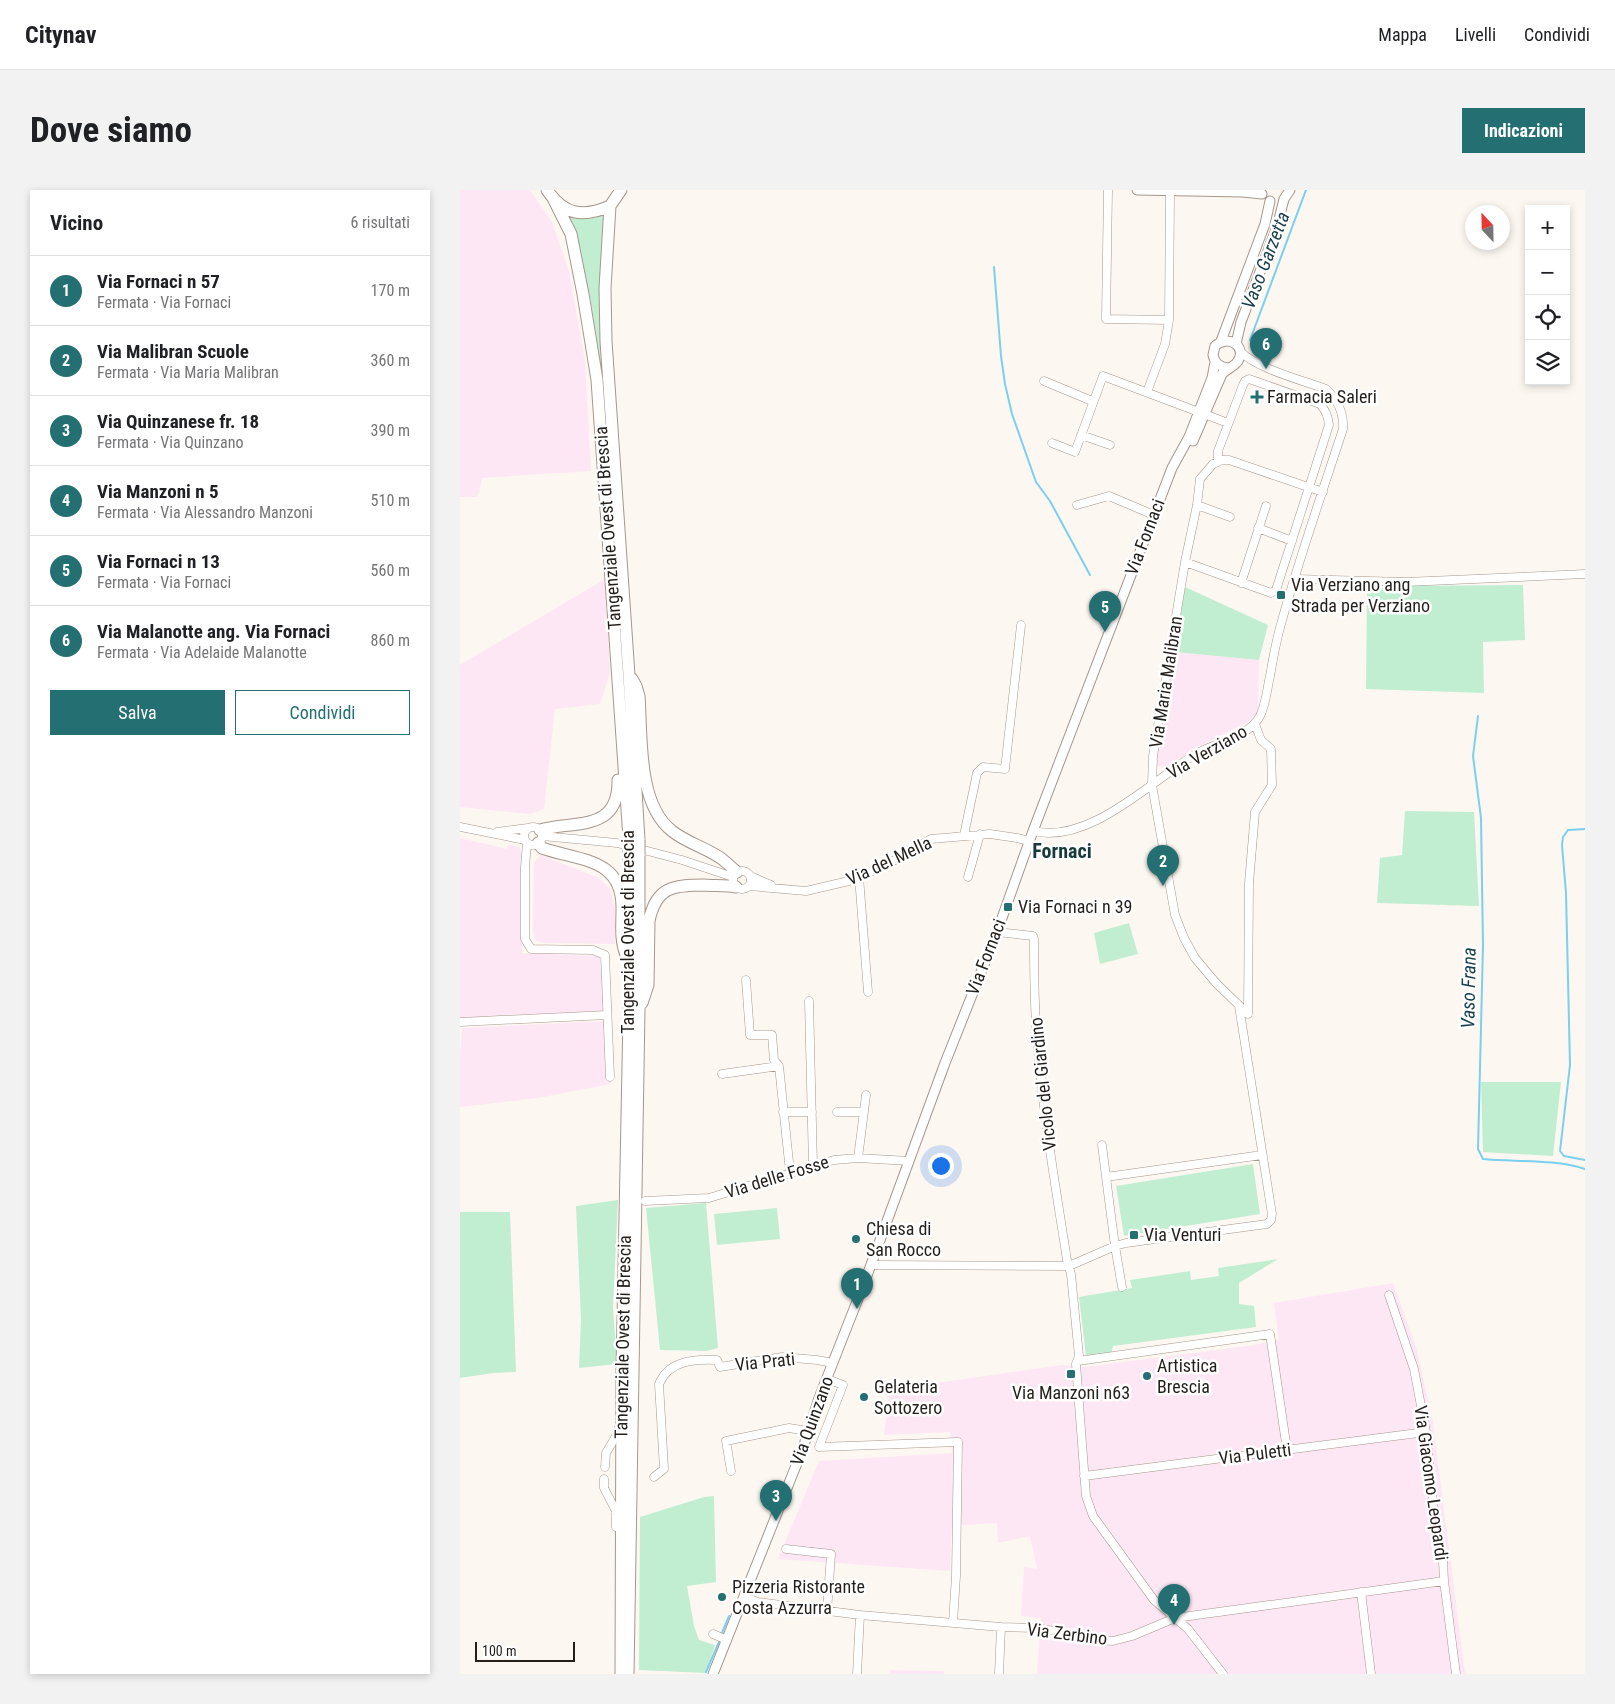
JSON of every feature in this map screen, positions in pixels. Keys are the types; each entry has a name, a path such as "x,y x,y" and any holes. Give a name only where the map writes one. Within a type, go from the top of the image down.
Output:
{"main road":[{"path":"610,206 621,191"},
{"name":"Tangenziale Ovest di Brescia","path":"550,194 570,211 586,214 598,212 610,206"},
{"name":"Tangenziale Ovest di Brescia","path":"550,194 571,234 584,294 597,380 618,670 634,839"},
{"name":"Tangenziale Ovest di Brescia","path":"610,206 605,288 606,341 629,675 639,1009 628,1674"},
{"path":"618,670 612,694 618,795 614,804 608,813 592,822 554,826 534,838 542,848 598,864 606,868 615,878 622,898 622,940 630,965"},
{"path":"629,675 636,686 639,696 644,778 654,806 662,820 672,831 722,859 735,879 669,888 658,897 649,921 648,986 639,1009"},
{"name":"Tangenziale Ovest di Brescia","path":"621,1674 622,1370 634,853"},
{"path":"630,1642 634,1674"}],"street":[{"path":"1108,190 1106,319 1169,320"},
{"path":"1137,190 1262,192 1270,201 1279,202 1284,199"},
{"path":"1265,367 1238,362 1241,322 1277,227 1284,199 1290,190"},
{"path":"1147,392 1165,344 1169,320 1170,191"},
{"name":"Via Fornaci","path":"1202,413 1215,362 1213,350 1221,341 1266,224 1270,201"},
{"path":"1221,341 1228,340 1251,360 1265,367"},
{"path":"1215,362 1221,367 1228,368"},
{"name":"Via Fornaci","path":"833,1363 1172,468 1222,374 1238,362"},
{"name":"Via Verziano","path":"1033,831 1044,834 1056,834 1078,828 1108,814 1126,804 1195,755 1244,732 1255,724 1261,714 1266,700 1281,625 1323,492 1343,421 1334,396 1326,389 1265,367"},
{"path":"1052,442 1075,452 1092,401 1103,376 1228,423"},
{"path":"1185,562 1270,593 1276,590 1308,488 1329,425 1328,417 1326,410 1320,404 1249,379 1245,381 1218,451 1218,462 1229,460 1308,488 1323,492"},
{"path":"1044,382 1092,401"},
{"path":"1302,397 1306,382"},
{"path":"1081,434 1110,444"},
{"name":"Via Maria Malibran","path":"1218,462 1213,464 1202,475 1185,562 1154,756 1152,785 1176,915 1184,938 1195,958 1248,1014 1249,883 1256,812 1272,784 1271,749 1262,740 1255,724"},
{"path":"1077,505 1109,496 1154,515"},
{"path":"1196,505 1230,517"},
{"path":"1241,583 1266,506"},
{"path":"1258,528 1292,541"},
{"path":"1295,579 1406,582 1585,574"},
{"path":"964,835 977,773 983,767 1005,769 1021,626"},
{"name":"Via del Mella","path":"460,827 490,833 534,838 617,843 682,860 735,879 741,889 749,886 806,891 859,878 888,864 931,839 964,835 998,834 1030,841"},
{"name":"Via del Mella","path":"490,833 534,838"},
{"path":"968,877 980,834"},
{"path":"534,838 525,868 525,939 532,949 593,950 604,955 610,1077"},
{"name":"Via del Mella","path":"735,879 742,871 777,888"},
{"path":"749,886 750,876"},
{"path":"859,878 868,992"},
{"name":"Vicolo del Giardino","path":"997,932 1033,936 1034,939 1035,1017 1038,1050 1049,1145 1069,1266"},
{"path":"746,980 750,1036 772,1035 774,1060 779,1066 790,1172"},
{"path":"809,1001 813,1166"},
{"path":"871,1265 1069,1266 1115,1246 1267,1224 1271,1220 1272,1214 1239,1006"},
{"path":"460,1022 607,1015"},
{"path":"722,1074 779,1066"},
{"path":"858,1158 866,1095"},
{"path":"783,1112 812,1112"},
{"path":"837,1112 863,1112"},
{"path":"1102,1145 1122,1287"},
{"path":"1106,1177 1262,1155"},
{"name":"Via delle Fosse","path":"645,1201 709,1198 834,1160 858,1158 909,1161"},
{"path":"1069,1266 1079,1356 1076,1364 1084,1476 1086,1496 1093,1516 1154,1600 1188,1629 1223,1674"},
{"name":"Via Giacomo Leopardi","path":"1389,1295 1414,1369 1426,1432 1434,1512 1443,1562 1456,1674"},
{"path":"1078,1361 1270,1334 1287,1450"},
{"name":"Via Prati","path":"654,1477 664,1469 658,1384 668,1370 684,1362 697,1360 717,1360 720,1367 782,1357 833,1363"},
{"name":"Via Quinzano","path":"714,1674 803,1448 807,1431 833,1363"},
{"path":"605,1467 606,1453 619,1431 618,1388 622,1370"},
{"path":"827,1379 843,1385 819,1447 958,1442 956,1576 953,1622"},
{"path":"732,1471 726,1442 789,1428 807,1431"},
{"name":"Via Puletti","path":"1084,1476 1426,1432"},
{"path":"604,1479 604,1488 616,1511 617,1590 621,1609"},
{"path":"786,1549 831,1554 827,1611"},
{"name":"Via Zerbino","path":"744,1597 758,1602 860,1615 1001,1627 1024,1627 1055,1631 1096,1640 1113,1641 1132,1636 1175,1618 1444,1581"},
{"path":"1361,1592 1371,1674"},
{"path":"857,1674 860,1615"},
{"path":"999,1674 1001,1627"},
{"path":"712,1634 727,1640"}],"shaded area":[{"path":"460,190 530,190 552,222 569,271 585,361 591,471 482,478 479,493 476,497 460,497"},
{"path":"605,579 610,673 600,704 555,709 544,809 531,814 460,807 460,665"},
{"path":"1175,652 1259,660 1258,711 1250,721 1191,750 1168,769 1155,765"},
{"path":"460,838 507,849 508,845 520,847 522,859 522,953 600,956 604,1011 460,1018"},
{"path":"541,855 599,878 610,889 615,909 615,944 546,943 536,941 533,932 534,862"},
{"path":"605,1021 610,1084 538,1098 460,1107 462,1028"},
{"path":"1393,1283 1417,1350 1433,1423 1465,1674 1037,1674 1041,1618 1021,1616 1024,1567 1037,1569 1030,1536 998,1543 997,1523 952,1526 950,1571 778,1559 819,1461 952,1453 950,1432 884,1435 890,1387 943,1382 1062,1365 1085,1367 1254,1345 1279,1340 1274,1303"},
{"path":"891,1670 944,1671 944,1674 891,1674"}],"green space":[{"path":"601,212 605,214 600,316 601,370 590,297 582,262 568,218 573,214"},
{"path":"1523,585 1525,640 1483,642 1484,693 1366,689 1367,589 1399,586"},
{"path":"1185,587 1268,625 1259,660 1175,652"},
{"path":"1405,811 1474,812 1479,906 1377,903 1380,858 1402,855"},
{"path":"1129,923 1138,954 1100,964 1094,933"},
{"path":"1481,1082 1561,1082 1553,1156 1483,1152"},
{"path":"1253,1164 1260,1214 1124,1236 1116,1186"},
{"path":"618,1200 613,1308 617,1364 579,1368 581,1319 576,1206"},
{"path":"706,1203 718,1348 706,1351 660,1350 646,1208"},
{"path":"777,1208 780,1239 717,1245 714,1214"},
{"path":"460,1212 510,1212 516,1372 460,1378"},
{"path":"1278,1259 1239,1283 1239,1304 1254,1306 1256,1327 1113,1346 1111,1354 1086,1356 1079,1297 1132,1288 1130,1280 1190,1271 1191,1280 1219,1276 1218,1268"},
{"path":"714,1496 716,1582 687,1586 694,1626 699,1640 715,1645 706,1673 639,1670 640,1517 704,1497"}],"waterway":[{"name":"Vaso Garzetta","path":"1250,340 1306,190"},
{"path":"994,267 1001,356 1012,414 1036,482 1050,501 1090,575"},
{"name":"Vaso Frana","path":"1478,716 1473,756 1481,818 1483,946 1478,1149 1483,1159 1548,1162 1585,1169"},
{"name":"Vaso Frana","path":"1585,829 1568,830 1563,837 1562,845 1566,893 1570,1065 1560,1151 1564,1156 1585,1160"},
{"path":"722,1633 729,1616"},
{"path":"706,1672 719,1642"}],"place":[{"name":"Via Malanotte ang. Via Fornaci","path":"1266,369"},
{"name":"Farmacia Saleri","path":"1257,397"},
{"name":"Via Verziano ang Strada per Verziano","path":"1281,595"},
{"name":"Via Fornaci n 13","path":"1105,632"},
{"name":"Via Malibran Scuole","path":"1163,886"},
{"name":"Via Fornaci n 39","path":"1008,907"},
{"name":"Via Venturi","path":"1134,1235"},
{"name":"Chiesa di San Rocco","path":"856,1239"},
{"name":"Via Fornaci n 57","path":"857,1309"},
{"name":"Via Manzoni n63","path":"1071,1374"},
{"name":"Artistica Brescia","path":"1147,1376"},
{"name":"Gelateria Sottozero","path":"864,1397"},
{"name":"Via Quinzanese fr. 18","path":"776,1521"},
{"name":"Pizzeria Ristorante Costa Azzurra","path":"722,1597"},
{"name":"Via Manzoni n 5","path":"1174,1625"}],"district":[{"name":"Fornaci","path":"1062,851"}]}
